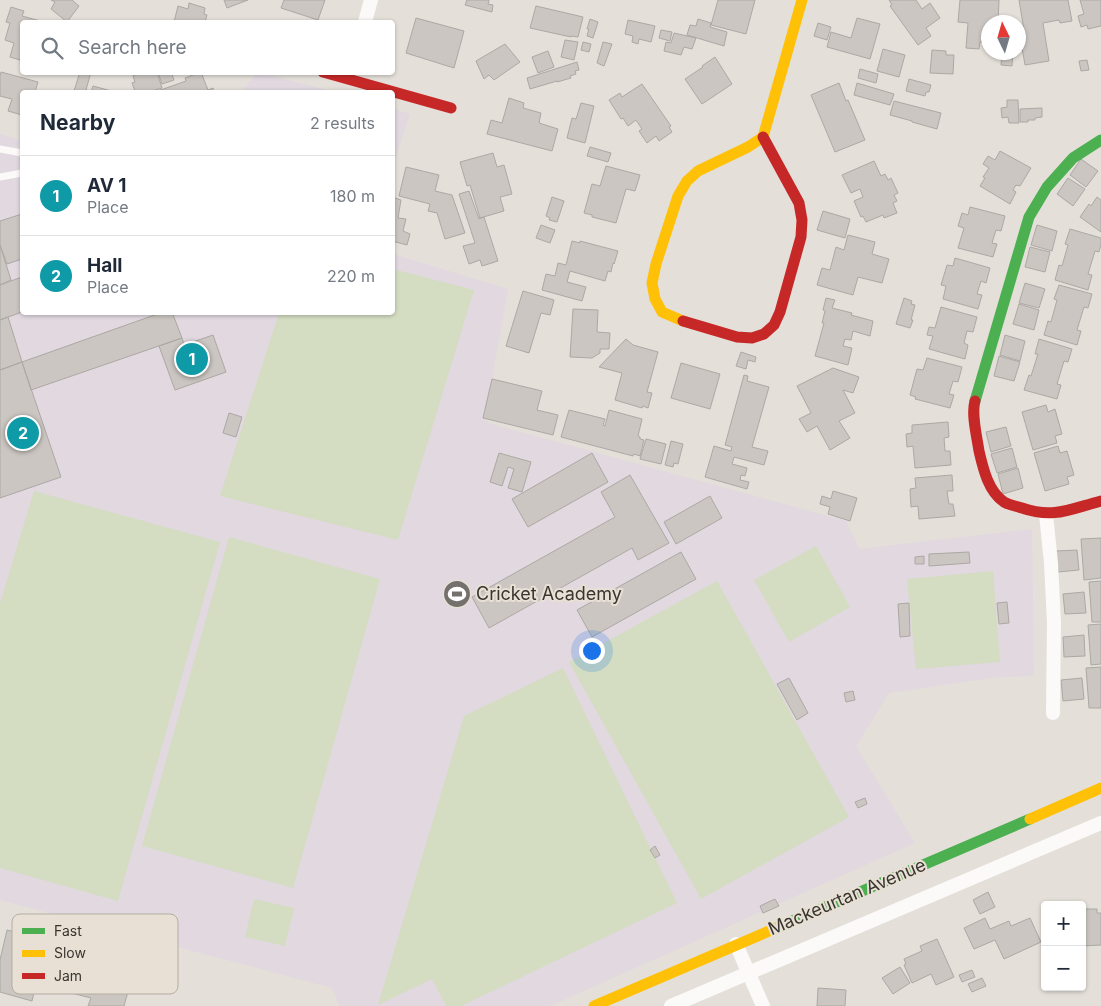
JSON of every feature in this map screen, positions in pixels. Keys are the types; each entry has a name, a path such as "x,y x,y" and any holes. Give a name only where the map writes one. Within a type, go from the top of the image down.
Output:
{"street":[{"path":"366,20 371,0"},
{"path":"763,137 799,203 802,220 801,237 780,312 774,325 764,334 752,338 737,337 677,319 662,312 655,300 652,283 656,264 678,196 687,181 698,171 748,148 763,137 802,0"},
{"path":"349,76 394,90"},
{"path":"395,90 451,108"},
{"path":"1101,140 1073,158 1047,187 1029,217 974,405 974,427 985,474 994,493 1004,502 1046,514 1101,501"},
{"path":"1046,514 1054,623 1052,712"},
{"name":"Mackeurtan Avenue","path":"594,1006 1101,788"},
{"name":"Mackeurtan Avenue","path":"671,1006 1101,823"},
{"path":"736,944 763,1006"}],"lane":[{"path":"0,149 20,153"},
{"path":"0,177 20,174"}],"shaded area":[{"path":"255,75 270,75 326,90 243,90"},
{"path":"395,110 410,114 395,159"},
{"path":"0,134 20,140 20,315 395,315 395,255 508,289 483,418 488,423 846,521 859,549 1032,529 1034,676 998,677 889,693 856,746 915,843 550,1006 339,1006 332,988 178,947 178,914 53,914 0,900"}],"green space":[{"path":"395,270 474,290 398,540 220,496 278,315 395,315"},
{"path":"34,491 220,542 118,901 0,868 0,603"},
{"path":"229,537 380,579 293,888 142,846"},
{"path":"816,546 850,607 789,642 754,580"},
{"path":"993,571 1000,662 916,669 907,579"},
{"path":"717,581 849,817 701,899 569,662"},
{"path":"563,668 677,903 461,1006 446,1006 432,979 378,1005 464,716"},
{"path":"254,899 294,908 285,946 245,937"}],"building":[{"path":"51,0 72,0 79,6 68,20 65,20 51,9 55,2"},
{"path":"224,0 248,0 227,8"},
{"path":"284,0 325,0 318,20 281,8"},
{"path":"467,0 489,0 488,4 493,5 492,12 465,5"},
{"path":"718,0 755,0 746,34 711,25"},
{"path":"889,0 916,0 922,9 930,3 940,18 926,28 931,36 918,45 890,6 892,5"},
{"path":"960,0 999,0 998,15 981,15 981,42 979,49 966,48 968,23 958,22"},
{"path":"1019,0 1068,0 1072,21 1060,23 1059,20 1043,23 1049,61 1025,65 1026,15 1022,15"},
{"path":"1080,0 1101,0 1101,26 1088,29 1087,25 1081,27 1078,16 1084,14"},
{"path":"189,3 205,8 204,14 207,15 206,20 174,20 178,6 188,9"},
{"path":"536,6 583,17 578,37 530,28"},
{"path":"11,7 24,11 22,16 37,20 20,20 20,60 10,57 14,43 5,40 10,23 6,22"},
{"path":"416,18 464,31 454,68 406,53"},
{"path":"857,18 880,24 870,59 827,47 831,32 851,38"},
{"path":"590,19 598,22 593,38 587,36"},
{"path":"698,19 711,23 710,27 727,32 724,46 687,35 690,25 696,26"},
{"path":"628,20 655,26 651,42 639,39 638,44 632,42 633,36 625,34"},
{"path":"818,23 831,27 827,40 814,36"},
{"path":"661,30 672,32 670,41 659,38"},
{"path":"674,33 696,38 692,49 684,47 681,55 664,51 666,42 671,43"},
{"path":"565,40 578,42 574,60 561,57"},
{"path":"583,42 591,44 589,52 581,50"},
{"path":"603,42 612,44 604,66 597,63"},
{"path":"505,44 520,62 494,80 489,75 484,79 476,61"},
{"path":"883,49 905,55 899,77 877,71"},
{"path":"932,50 946,51 946,55 954,55 953,74 930,73"},
{"path":"548,51 554,67 538,73 532,57"},
{"path":"715,57 732,84 702,104 685,79"},
{"path":"1001,60 1012,60 1012,66 1001,65"},
{"path":"1087,60 1089,70 1081,71 1079,61"},
{"path":"577,62 579,70 575,71 576,74 570,76 571,78 530,89 527,78"},
{"path":"860,69 878,74 876,83 858,78"},
{"path":"1,72 38,82 36,90 20,90 20,114 8,111 12,99 0,96"},
{"path":"79,75 90,75 86,90 74,90"},
{"path":"158,75 162,88 156,90 135,90 132,83 135,82 133,76"},
{"path":"159,75 172,75 174,80 162,84"},
{"path":"193,75 202,75 208,90 161,90 186,81 185,78"},
{"path":"909,79 931,85 929,92 926,92 925,96 906,91"},
{"path":"839,83 865,140 835,152 811,95"},
{"path":"857,83 894,94 890,105 854,95"},
{"path":"642,84 671,126 669,127 672,132 659,141 656,136 647,143 639,131 642,129 636,120 628,126 623,118 621,119 609,100 620,93 622,97"},
{"path":"93,86 108,90 92,90"},
{"path":"509,98 524,103 523,108 541,113 539,123 558,129 552,151 487,134 491,120 502,123"},
{"path":"1007,100 1018,100 1019,123 1009,123 1008,117 1002,118 1001,108 1007,107"},
{"path":"894,101 941,113 937,129 890,115"},
{"path":"581,103 594,106 585,143 567,138 572,118 576,119"},
{"path":"1042,108 1042,117 1028,120 1028,122 1020,122 1020,109"},
{"path":"590,147 611,153 608,162 587,156"},
{"path":"1000,151 1031,168 1020,186 1016,185 1013,190 1016,192 1010,204 980,186 989,168 983,164 988,156 995,160"},
{"path":"493,153 497,167 504,165 512,194 500,197 504,211 480,218 470,185 467,186 460,162"},
{"path":"1081,159 1098,171 1086,187 1070,175"},
{"path":"874,161 881,176 885,174 888,180 891,178 898,193 894,195 897,201 893,203 897,213 884,218 883,215 866,222 863,216 861,217 854,201 863,197 860,189 851,193 842,175"},
{"path":"606,166 640,175 635,191 626,189 616,223 584,213 592,184 600,186"},
{"path":"406,167 439,175 435,191 452,195 465,233 445,239 437,213 428,211 430,204 399,196"},
{"path":"1068,178 1085,189 1073,206 1057,194"},
{"path":"469,191 479,219 484,217 498,261 482,266 480,260 469,264 463,246 475,243 459,194"},
{"path":"552,197 564,201 557,222 549,220 550,218 546,216"},
{"path":"1097,197 1101,200 1101,232 1080,217 1089,204 1091,206"},
{"path":"395,198 401,200 398,218 406,219 403,231 410,234 407,245 395,242"},
{"path":"970,207 1005,216 1001,231 996,230 992,243 997,244 993,257 958,248 964,228 958,226 962,213 968,215"},
{"path":"823,211 850,219 845,238 817,230"},
{"path":"20,215 20,260 7,264 0,245 0,221"},
{"path":"541,225 555,230 550,243 536,238"},
{"path":"1037,225 1057,231 1052,251 1031,245"},
{"path":"1070,229 1101,238 1099,252 1095,251 1088,274 1092,275 1088,290 1055,280 1059,265 1062,266 1068,245 1065,244"},
{"path":"848,235 875,242 872,254 889,259 882,283 858,277 853,295 817,285 822,268 830,270 836,247 844,250"},
{"path":"572,241 580,243 580,241 618,251 611,272 608,271 605,281 570,271 567,282 586,287 582,301 542,290 546,274 555,276 558,263 566,265"},
{"path":"0,245 11,280 0,285"},
{"path":"1030,247 1050,252 1045,272 1025,267"},
{"path":"955,258 990,268 986,283 981,281 977,294 982,295 978,309 943,299 946,286 941,285 947,265 953,266"},
{"path":"20,278 20,313 0,320 0,285"},
{"path":"1025,283 1045,289 1039,308 1019,303"},
{"path":"1059,285 1092,294 1088,308 1084,307 1077,330 1081,331 1077,345 1044,335 1048,321 1051,322 1057,300 1054,299"},
{"path":"523,291 554,300 550,315 541,313 529,353 506,346"},
{"path":"826,298 835,300 832,308 873,321 870,336 853,331 851,340 845,339 843,346 852,348 848,365 815,356 824,323 822,323 825,311 823,310"},
{"path":"904,298 912,301 911,304 915,305 910,328 896,324"},
{"path":"1019,304 1039,310 1034,330 1013,324"},
{"path":"941,307 977,317 973,332 967,331 964,343 968,345 965,359 929,349 933,336 927,335 929,327 935,328"},
{"path":"573,309 598,310 597,332 610,333 609,349 600,349 600,353 592,358 570,357"},
{"path":"155,315 173,315 182,338 31,390 22,362"},
{"path":"8,317 22,362 0,370 0,320"},
{"path":"213,335 226,372 175,390 159,346 182,338 184,345"},
{"path":"1005,335 1025,341 1020,361 1000,355"},
{"path":"626,339 633,345 658,352 647,392 652,393 648,408 615,400 622,373 599,367"},
{"path":"1039,339 1072,349 1068,362 1064,361 1057,384 1061,385 1057,399 1024,390 1038,354 1035,354"},
{"path":"741,352 756,357 755,362 748,360 746,369 736,366"},
{"path":"999,356 1020,362 1014,381 994,376"},
{"path":"927,358 962,367 958,382 953,381 949,394 954,395 950,408 915,399 916,397 910,395 917,369 923,370"},
{"path":"22,362 61,477 0,498 0,370"},
{"path":"681,363 720,374 710,409 671,398"},
{"path":"833,368 859,377 853,393 843,390 855,413 839,421 850,438 830,450 817,426 807,432 799,419 811,413 797,386"},
{"path":"744,375 748,376 747,381 769,387 752,447 768,451 764,465 734,457 732,464 747,468 745,476 741,475 740,480 749,482 747,489 705,477 714,446 731,451 732,447 725,445"},
{"path":"492,379 542,391 537,410 558,415 553,435 483,418"},
{"path":"1046,405 1048,412 1055,409 1062,434 1055,436 1057,443 1033,450 1022,412"},
{"path":"569,410 605,419 603,425 605,426 609,410 642,419 638,436 644,440 640,456 634,454 633,456 561,437"},
{"path":"229,413 242,417 236,437 223,433"},
{"path":"948,422 949,437 944,438 945,451 950,451 951,465 915,468 913,446 907,447 906,434 912,433 912,425"},
{"path":"1006,427 1011,446 991,452 986,432"},
{"path":"646,439 666,444 661,464 640,459"},
{"path":"671,441 683,444 678,464 674,463 673,467 665,465"},
{"path":"1058,446 1060,453 1067,451 1074,475 1067,477 1069,484 1045,491 1034,453"},
{"path":"1012,448 1017,467 997,473 991,454"},
{"path":"499,453 531,462 522,492 508,488 514,469 508,467 502,486 490,482"},
{"path":"592,453 608,482 528,527 512,499"},
{"path":"1018,468 1023,488 1003,494 998,474"},
{"path":"630,475 669,543 638,560 632,548 489,628 472,597 615,517 601,492"},
{"path":"952,475 953,491 947,491 949,504 953,504 955,516 919,519 918,506 911,507 910,489 916,488 915,478"},
{"path":"833,491 857,498 850,521 828,514 830,507 820,504 822,496 831,499"},
{"path":"710,496 722,518 676,544 664,522"},
{"path":"1101,538 1101,578 1084,580 1081,539"},
{"path":"1077,550 1079,570 1058,572 1056,551"},
{"path":"681,552 696,579 592,637 577,610"},
{"path":"969,552 970,563 929,566 929,554"},
{"path":"924,556 924,564 915,564 915,557"},
{"path":"1101,581 1101,622 1092,622 1089,582"},
{"path":"1084,592 1086,613 1065,614 1063,594"},
{"path":"1007,602 1009,623 999,624 997,603"},
{"path":"909,603 910,636 900,637 898,604"},
{"path":"1101,624 1101,664 1091,665 1088,625"},
{"path":"1084,635 1085,656 1064,657 1063,637"},
{"path":"1101,667 1101,708 1089,708 1086,668"},
{"path":"789,678 808,713 797,720 777,684"},
{"path":"1082,678 1084,699 1063,701 1061,680"},
{"path":"853,691 855,700 846,702 844,693"},
{"path":"865,798 867,804 858,808 855,802"},
{"path":"655,846 660,855 655,858 650,850"},
{"path":"988,892 995,907 980,914 973,900"},
{"path":"775,899 779,906 763,913 760,906"},
{"path":"1086,909 1097,909 1097,913 1101,913 1101,945 1086,946"},
{"path":"985,918 990,929 1009,921 1011,926 1030,918 1041,942 1004,959 995,940 974,949 964,928"},
{"path":"7,930 12,931 12,994 34,994 32,1001 0,992 0,960"},
{"path":"937,939 954,977 936,985 931,974 912,983 904,965 906,964 904,959 922,951 920,946"},
{"path":"900,967 910,983 893,994 882,978"},
{"path":"972,970 975,977 962,982 959,975"},
{"path":"982,978 986,986 972,992 968,984"},
{"path":"818,988 846,990 845,1006 817,1006"},
{"path":"75,994 127,994 124,1006 88,1006 91,998"}],"traffic: fast":[{"path":"975,401 1029,217 1047,187 1073,158 1101,140"},
{"path":"790,922 1030,819"}],"traffic: slow":[{"path":"683,321 662,312 655,299 652,283 656,264 678,196 687,181 698,171 748,147 763,137 802,0"},
{"path":"1030,819 1101,788"},
{"path":"594,1006 790,922"}],"traffic: jam":[{"path":"334,75 387,90"},
{"path":"395,92 451,108"},
{"path":"683,321 737,337 752,338 764,334 774,325 780,312 801,237 802,220 799,203 763,137"},
{"path":"975,401 975,426 982,465 990,486 1004,502 1033,511 1053,513 1101,501"}],"place":[{"name":"AV 1","path":"192,359"},
{"name":"Hall","path":"23,433"},
{"name":"Cricket Academy","path":"457,594"}]}
